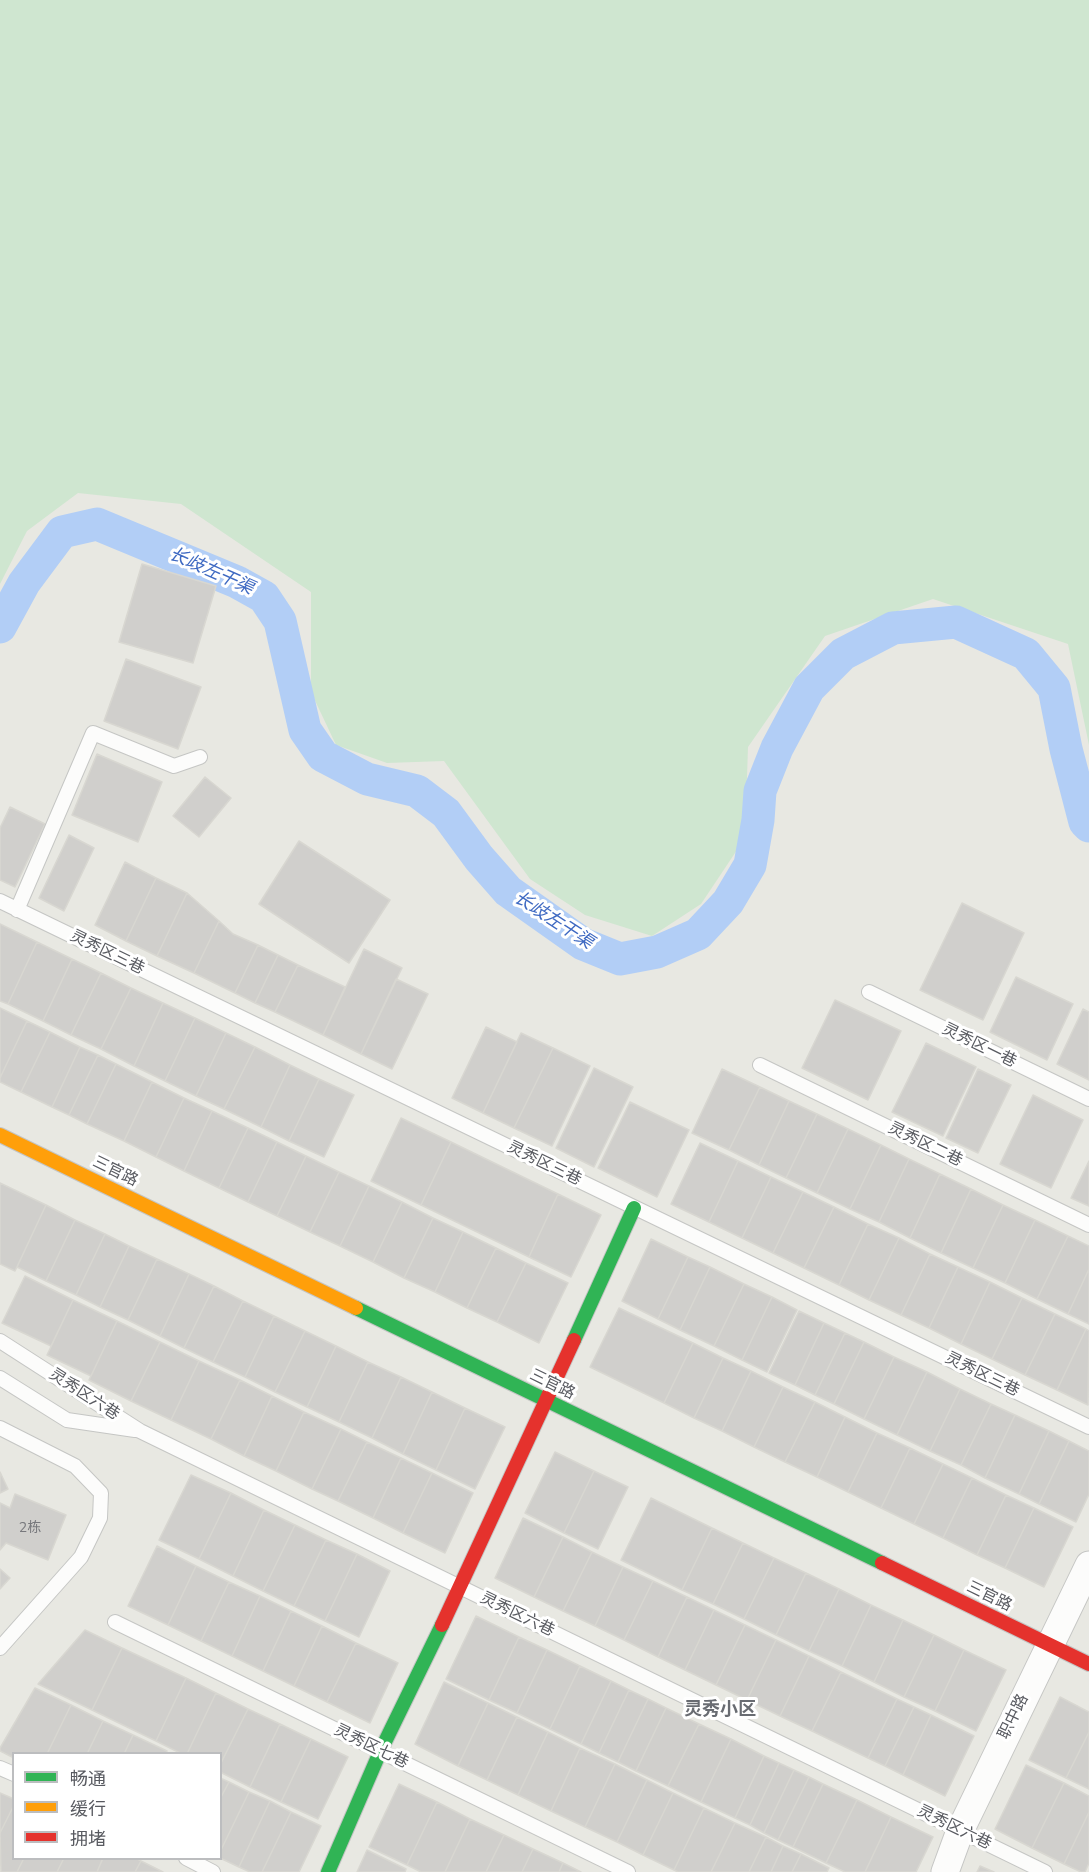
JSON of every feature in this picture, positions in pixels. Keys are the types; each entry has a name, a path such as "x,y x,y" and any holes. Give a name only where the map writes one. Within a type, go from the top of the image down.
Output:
{"street":[{"name":"三官路","path":"0,1135 1089,1664"},
{"path":"328,1872 380,1752 460,1587 634,1208"},
{"name":"职中路","path":"945,1872 960,1831 1089,1565"}],"lane":[{"path":"17,910 93,733 174,766 200,757"},
{"name":"灵秀区三巷","path":"0,902 1089,1427"},
{"name":"灵秀区一巷","path":"869,992 1089,1099"},
{"name":"灵秀区二巷","path":"760,1065 1089,1225"},
{"name":"灵秀区六巷","path":"0,1341 140,1431 1045,1872"},
{"path":"0,1378 67,1420 140,1431"},
{"path":"0,1428 75,1466 101,1493 100,1518 81,1557 0,1648"},
{"name":"灵秀区七巷","path":"115,1622 627,1872"},
{"path":"190,1860 213,1872"}],"green space":[{"path":"0,0 1089,0 1089,745 1068,644 933,599 825,636 748,747 745,838 701,904 652,936 585,915 530,879 444,761 387,763 336,745 311,692 311,592 181,504 78,493 27,531 0,584"}],"building":[{"path":"142,564 216,586 193,663 119,642"},
{"path":"126,659 201,687 178,749 104,721"},
{"path":"97,754 162,782 138,842 72,815"},
{"path":"205,777 231,798 199,837 173,816"},
{"path":"10,807 45,824 15,887 0,880 0,828"},
{"path":"69,835 94,848 64,911 39,898"},
{"path":"299,841 390,900 349,963 259,904"},
{"path":"125,862 156,878 126,941 95,925"},
{"path":"156,878 187,893 157,956 126,941"},
{"path":"187,893 219,921 194,973 157,956"},
{"path":"962,903 1024,933 983,1020 920,990"},
{"path":"219,921 233,934 258,945 235,993 194,973"},
{"path":"0,924 37,942 8,1004 0,1001"},
{"path":"37,942 72,959 43,1021 8,1004"},
{"path":"258,945 278,955 255,1003 235,993"},
{"path":"364,949 402,968 361,1054 323,1035"},
{"path":"278,955 298,965 275,1012 255,1003"},
{"path":"72,959 101,973 71,1035 43,1021"},
{"path":"298,965 345,987 323,1035 275,1012"},
{"path":"101,973 131,988 101,1049 71,1035"},
{"path":"1016,977 1073,1004 1047,1060 990,1032"},
{"path":"396,979 428,994 392,1069 361,1054"},
{"path":"131,988 163,1003 134,1066 101,1049"},
{"path":"835,1000 901,1031 868,1100 802,1068"},
{"path":"163,1003 195,1018 165,1081 134,1066"},
{"path":"0,1008 27,1021 0,1078"},
{"path":"1083,1009 1089,1012 1089,1080 1057,1064"},
{"path":"195,1018 226,1033 196,1096 165,1081"},
{"path":"27,1021 50,1032 21,1092 0,1082 0,1078"},
{"path":"486,1027 517,1042 483,1113 452,1098"},
{"path":"50,1032 80,1047 52,1107 21,1092"},
{"path":"226,1033 255,1047 224,1109 196,1096"},
{"path":"521,1033 553,1048 514,1128 483,1113"},
{"path":"926,1043 976,1067 943,1136 892,1112"},
{"path":"80,1047 98,1055 69,1115 52,1107"},
{"path":"255,1047 290,1065 261,1127 224,1109"},
{"path":"553,1048 590,1066 552,1146 514,1128"},
{"path":"98,1055 116,1064 87,1124 69,1115"},
{"path":"116,1064 152,1082 124,1141 87,1124"},
{"path":"290,1065 319,1079 289,1141 261,1127"},
{"path":"594,1068 633,1087 594,1167 556,1148"},
{"path":"722,1069 760,1087 729,1150 692,1133"},
{"path":"978,1069 1011,1085 978,1153 946,1138"},
{"path":"319,1079 354,1095 324,1157 289,1141"},
{"path":"152,1082 184,1098 156,1157 124,1141"},
{"path":"760,1087 789,1101 759,1165 729,1150"},
{"path":"1033,1095 1083,1120 1051,1188 1000,1164"},
{"path":"184,1098 212,1111 184,1171 156,1157"},
{"path":"789,1101 817,1114 786,1178 759,1165"},
{"path":"630,1102 689,1130 657,1197 598,1168"},
{"path":"212,1111 248,1128 219,1188 184,1171"},
{"path":"817,1114 848,1129 817,1193 786,1178"},
{"path":"401,1118 451,1142 421,1205 371,1181"},
{"path":"248,1128 277,1142 248,1202 219,1188"},
{"path":"848,1129 881,1145 850,1209 817,1193"},
{"path":"277,1142 306,1156 277,1216 248,1202"},
{"path":"451,1142 558,1194 529,1257 421,1205"},
{"path":"700,1143 738,1161 709,1222 671,1204"},
{"path":"881,1145 909,1159 879,1222 850,1209"},
{"path":"306,1156 339,1172 310,1232 277,1216"},
{"path":"909,1159 940,1174 910,1238 879,1222"},
{"path":"738,1161 771,1177 742,1238 709,1222"},
{"path":"1089,1161 1089,1206 1071,1198"},
{"path":"339,1172 369,1186 340,1246 310,1232"},
{"path":"940,1174 971,1189 941,1253 910,1238"},
{"path":"771,1177 803,1192 773,1253 742,1238"},
{"path":"0,1183 46,1205 15,1271 0,1264"},
{"path":"369,1186 402,1202 373,1262 340,1246"},
{"path":"971,1189 1003,1205 973,1268 941,1253"},
{"path":"803,1192 834,1207 804,1268 773,1253"},
{"path":"558,1194 601,1215 571,1277 529,1257"},
{"path":"402,1202 433,1218 404,1278 373,1262"},
{"path":"46,1205 75,1220 46,1281 17,1267"},
{"path":"1003,1205 1035,1220 1005,1283 973,1268"},
{"path":"834,1207 868,1224 839,1285 804,1268"},
{"path":"433,1218 463,1232 435,1292 404,1278"},
{"path":"75,1220 105,1234 76,1295 46,1281"},
{"path":"1035,1220 1068,1236 1037,1299 1005,1283"},
{"path":"868,1224 899,1238 869,1300 839,1285"},
{"path":"463,1232 496,1248 467,1308 435,1292"},
{"path":"105,1234 129,1246 100,1307 76,1295"},
{"path":"1068,1236 1089,1246 1089,1269 1068,1314 1037,1299"},
{"path":"899,1238 930,1254 901,1315 869,1300"},
{"path":"651,1239 688,1257 658,1319 622,1301"},
{"path":"129,1246 157,1259 128,1320 100,1307"},
{"path":"496,1248 526,1263 497,1322 467,1308"},
{"path":"930,1254 958,1267 929,1328 901,1315"},
{"path":"688,1257 710,1267 680,1330 658,1319"},
{"path":"157,1259 189,1274 160,1336 128,1320"},
{"path":"526,1263 568,1283 539,1343 497,1322"},
{"path":"710,1267 744,1284 714,1346 680,1330"},
{"path":"958,1267 990,1282 961,1344 929,1328"},
{"path":"1089,1269 1089,1324 1068,1314"},
{"path":"189,1274 214,1286 184,1348 160,1336"},
{"path":"25,1276 73,1300 51,1346 2,1323"},
{"path":"990,1282 1022,1298 992,1359 961,1344"},
{"path":"744,1284 772,1297 742,1360 714,1346"},
{"path":"214,1286 243,1301 213,1362 184,1348"},
{"path":"772,1297 797,1310 767,1372 742,1360"},
{"path":"1022,1298 1055,1314 1025,1375 992,1359"},
{"path":"73,1300 117,1321 91,1376 47,1355"},
{"path":"243,1301 274,1316 245,1377 213,1362"},
{"path":"619,1308 693,1343 664,1403 590,1367"},
{"path":"799,1311 824,1323 795,1385 769,1373"},
{"path":"1055,1314 1086,1329 1057,1390 1025,1375"},
{"path":"274,1316 305,1331 275,1392 245,1377"},
{"path":"117,1321 160,1342 131,1401 89,1380"},
{"path":"824,1323 845,1333 815,1395 795,1385"},
{"path":"1086,1329 1089,1331 1088,1405 1057,1390"},
{"path":"305,1331 336,1346 307,1407 275,1392"},
{"path":"845,1333 864,1342 834,1404 815,1395"},
{"path":"160,1342 199,1361 171,1420 131,1401"},
{"path":"864,1342 894,1357 864,1419 834,1404"},
{"path":"693,1343 723,1358 694,1418 664,1403"},
{"path":"336,1346 368,1362 339,1422 307,1407"},
{"path":"894,1357 927,1372 897,1435 864,1419"},
{"path":"723,1358 751,1371 722,1431 694,1418"},
{"path":"199,1361 240,1380 211,1439 171,1420"},
{"path":"368,1362 401,1377 372,1438 339,1422"},
{"path":"751,1371 783,1387 754,1447 722,1431"},
{"path":"927,1372 960,1389 930,1451 897,1435"},
{"path":"401,1377 432,1392 403,1454 372,1438"},
{"path":"240,1380 272,1396 244,1456 211,1439"},
{"path":"783,1387 815,1402 785,1462 754,1447"},
{"path":"960,1389 991,1404 961,1465 930,1451"},
{"path":"432,1392 465,1408 436,1470 403,1454"},
{"path":"272,1396 304,1412 276,1471 244,1456"},
{"path":"815,1402 845,1417 817,1477 785,1462"},
{"path":"991,1404 1015,1415 985,1478 961,1465"},
{"path":"465,1408 505,1427 475,1489 436,1470"},
{"path":"304,1412 341,1429 312,1489 276,1471"},
{"path":"1015,1415 1049,1431 1019,1494 985,1478"},
{"path":"845,1417 877,1433 848,1492 817,1477"},
{"path":"341,1429 367,1442 338,1501 312,1489"},
{"path":"1049,1431 1069,1441 1039,1504 1019,1494"},
{"path":"877,1433 910,1448 881,1508 848,1492"},
{"path":"1069,1441 1089,1451 1089,1494 1076,1522 1039,1504"},
{"path":"367,1442 401,1458 373,1518 338,1501"},
{"path":"910,1448 943,1464 914,1524 881,1508"},
{"path":"555,1452 594,1471 564,1533 525,1513"},
{"path":"401,1458 432,1473 403,1533 373,1518"},
{"path":"943,1464 972,1478 943,1538 914,1524"},
{"path":"594,1471 628,1487 598,1549 564,1533"},
{"path":"0,1472 8,1489 0,1493"},
{"path":"432,1473 473,1493 445,1553 403,1533"},
{"path":"191,1475 231,1493 199,1559 159,1540"},
{"path":"972,1478 1006,1495 977,1555 943,1538"},
{"path":"231,1493 264,1510 233,1576 199,1559"},
{"path":"15,1494 66,1515 48,1560 6,1543 0,1550 0,1503 10,1508"},
{"path":"1006,1495 1034,1508 1005,1568 977,1555"},
{"path":"651,1498 712,1528 682,1590 621,1560"},
{"path":"1034,1508 1073,1527 1044,1587 1005,1568"},
{"path":"264,1510 295,1525 263,1591 233,1576"},
{"path":"523,1518 563,1537 534,1597 495,1578"},
{"path":"295,1525 326,1540 294,1606 263,1591"},
{"path":"712,1528 743,1543 713,1604 682,1590"},
{"path":"563,1537 592,1552 563,1611 534,1597"},
{"path":"326,1540 357,1554 325,1621 294,1606"},
{"path":"743,1543 774,1558 744,1619 713,1604"},
{"path":"157,1546 196,1566 168,1625 128,1606"},
{"path":"592,1552 623,1567 595,1626 563,1611"},
{"path":"357,1554 390,1571 359,1637 325,1621"},
{"path":"774,1558 806,1573 776,1635 744,1619"},
{"path":"196,1566 229,1582 201,1641 168,1625"},
{"path":"623,1567 653,1581 624,1640 595,1626"},
{"path":"0,1569 10,1578 0,1589"},
{"path":"806,1573 839,1589 809,1651 776,1635"},
{"path":"653,1581 687,1597 658,1657 624,1640"},
{"path":"229,1582 260,1596 232,1656 201,1641"},
{"path":"839,1589 871,1605 842,1666 809,1651"},
{"path":"260,1596 291,1611 263,1671 232,1656"},
{"path":"687,1597 714,1610 685,1670 658,1657"},
{"path":"871,1605 903,1620 874,1682 842,1666"},
{"path":"714,1610 745,1625 716,1685 685,1670"},
{"path":"291,1611 322,1626 294,1686 263,1671"},
{"path":"476,1616 519,1637 489,1700 446,1679"},
{"path":"903,1620 934,1635 904,1697 874,1682"},
{"path":"745,1625 776,1640 747,1700 716,1685"},
{"path":"322,1626 356,1643 327,1702 294,1686"},
{"path":"85,1630 122,1648 92,1710 38,1684"},
{"path":"934,1635 964,1650 935,1711 904,1697"},
{"path":"519,1637 547,1650 517,1713 489,1700"},
{"path":"776,1640 809,1656 780,1716 747,1700"},
{"path":"356,1643 398,1663 370,1723 327,1702"},
{"path":"122,1648 186,1678 156,1741 92,1710"},
{"path":"547,1650 580,1666 550,1729 517,1713"},
{"path":"964,1650 1006,1670 976,1731 935,1711"},
{"path":"809,1656 841,1672 812,1731 780,1716"},
{"path":"580,1666 611,1681 581,1744 550,1729"},
{"path":"841,1672 897,1699 868,1758 812,1731"},
{"path":"186,1678 216,1693 188,1752 178,1752 156,1741"},
{"path":"611,1681 629,1690 599,1753 581,1744"},
{"path":"444,1682 488,1703 458,1766 415,1744"},
{"path":"35,1688 71,1705 48,1752 12,1752 12,1757 0,1751"},
{"path":"629,1690 648,1699 618,1762 599,1753"},
{"path":"216,1693 248,1709 222,1761 222,1752 188,1752"},
{"path":"1060,1697 1089,1712 1089,1732 1066,1778 1029,1760"},
{"path":"648,1699 666,1708 636,1771 618,1762"},
{"path":"897,1699 914,1707 885,1766 868,1758"},
{"path":"488,1703 517,1717 487,1780 458,1766"},
{"path":"71,1705 103,1721 88,1752 48,1752"},
{"path":"914,1707 931,1715 903,1775 885,1766"},
{"path":"666,1708 699,1724 668,1786 636,1771"},
{"path":"248,1709 280,1724 250,1787 222,1773 222,1761"},
{"path":"931,1715 974,1736 945,1796 903,1775"},
{"path":"517,1717 548,1732 518,1795 487,1780"},
{"path":"103,1721 133,1735 125,1752 88,1752"},
{"path":"280,1724 311,1739 281,1802 250,1787"},
{"path":"699,1724 731,1739 701,1802 668,1786"},
{"path":"548,1732 580,1748 551,1811 518,1795"},
{"path":"1089,1732 1089,1789 1066,1778"},
{"path":"133,1735 167,1751 167,1752 125,1752"},
{"path":"311,1739 348,1757 318,1819 281,1802"},
{"path":"731,1739 764,1756 735,1818 701,1802"},
{"path":"580,1748 615,1764 585,1827 551,1811"},
{"path":"764,1756 779,1763 750,1825 735,1818"},
{"path":"779,1763 794,1770 764,1833 750,1825"},
{"path":"615,1764 647,1780 617,1842 585,1827"},
{"path":"1026,1765 1064,1783 1032,1848 995,1829"},
{"path":"794,1770 809,1777 778,1840 764,1833"},
{"path":"809,1777 823,1784 793,1847 778,1840"},
{"path":"222,1779 229,1782 222,1795"},
{"path":"647,1780 673,1793 643,1855 617,1842"},
{"path":"229,1782 249,1792 222,1848 222,1795"},
{"path":"1064,1783 1089,1796 1089,1812 1064,1864 1032,1848"},
{"path":"399,1784 437,1802 407,1865 369,1847"},
{"path":"823,1784 857,1800 826,1863 793,1847"},
{"path":"249,1792 270,1801 239,1867 222,1859 222,1848"},
{"path":"0,1793 12,1798 12,1809 0,1833"},
{"path":"673,1793 704,1808 674,1870 643,1855"},
{"path":"857,1800 891,1817 865,1872 845,1872 826,1863"},
{"path":"270,1801 291,1812 262,1872 250,1872 239,1867"},
{"path":"437,1802 470,1819 445,1872 421,1872 407,1865"},
{"path":"704,1808 735,1823 711,1872 678,1872 674,1870"},
{"path":"12,1809 12,1860 23,1860 17,1872 1,1872 0,1833"},
{"path":"291,1812 321,1826 299,1872 262,1872"},
{"path":"1089,1812 1089,1863 1085,1872 1081,1872 1064,1864"},
{"path":"891,1817 933,1837 916,1872 865,1872"},
{"path":"470,1819 504,1835 486,1872 445,1872"},
{"path":"735,1823 766,1837 749,1872 711,1872"},
{"path":"504,1835 533,1849 522,1872 486,1872"},
{"path":"766,1837 783,1846 771,1872 749,1872"},
{"path":"783,1846 801,1854 792,1872 771,1872"},
{"path":"533,1849 563,1863 559,1872 522,1872"},
{"path":"367,1850 406,1869 405,1872 357,1872"},
{"path":"801,1854 829,1868 827,1872 792,1872"},
{"path":"23,1860 63,1860 57,1872 17,1872"},
{"path":"63,1860 102,1860 97,1872 57,1872"},
{"path":"102,1860 141,1861 135,1872 97,1872"},
{"path":"141,1861 163,1872 135,1872"},
{"path":"563,1863 581,1872 559,1872"},
{"path":"980,1866 994,1872 977,1872"}],"waterway":[{"name":"长歧左干渠","path":"0,627 24,583 62,532 97,524 237,582 264,597 280,621 305,730 323,756 367,779 417,791 446,813 479,858 508,891 583,944 620,959 657,952 698,934 728,902 750,865 758,820 760,791 777,748 809,688 843,654 893,628 956,622 1026,654 1054,688 1066,749 1085,822 1089,826"}],"traffic: fast":[{"path":"574,1340 634,1208"},
{"path":"356,1308 882,1563"},
{"path":"328,1872 380,1752 442,1625"}],"traffic: slow":[{"path":"0,1135 356,1308"}],"traffic: jam":[{"path":"442,1625 574,1340"},
{"path":"882,1563 1089,1664"}],"district":[{"name":"灵秀小区","path":"720,1711"}]}
